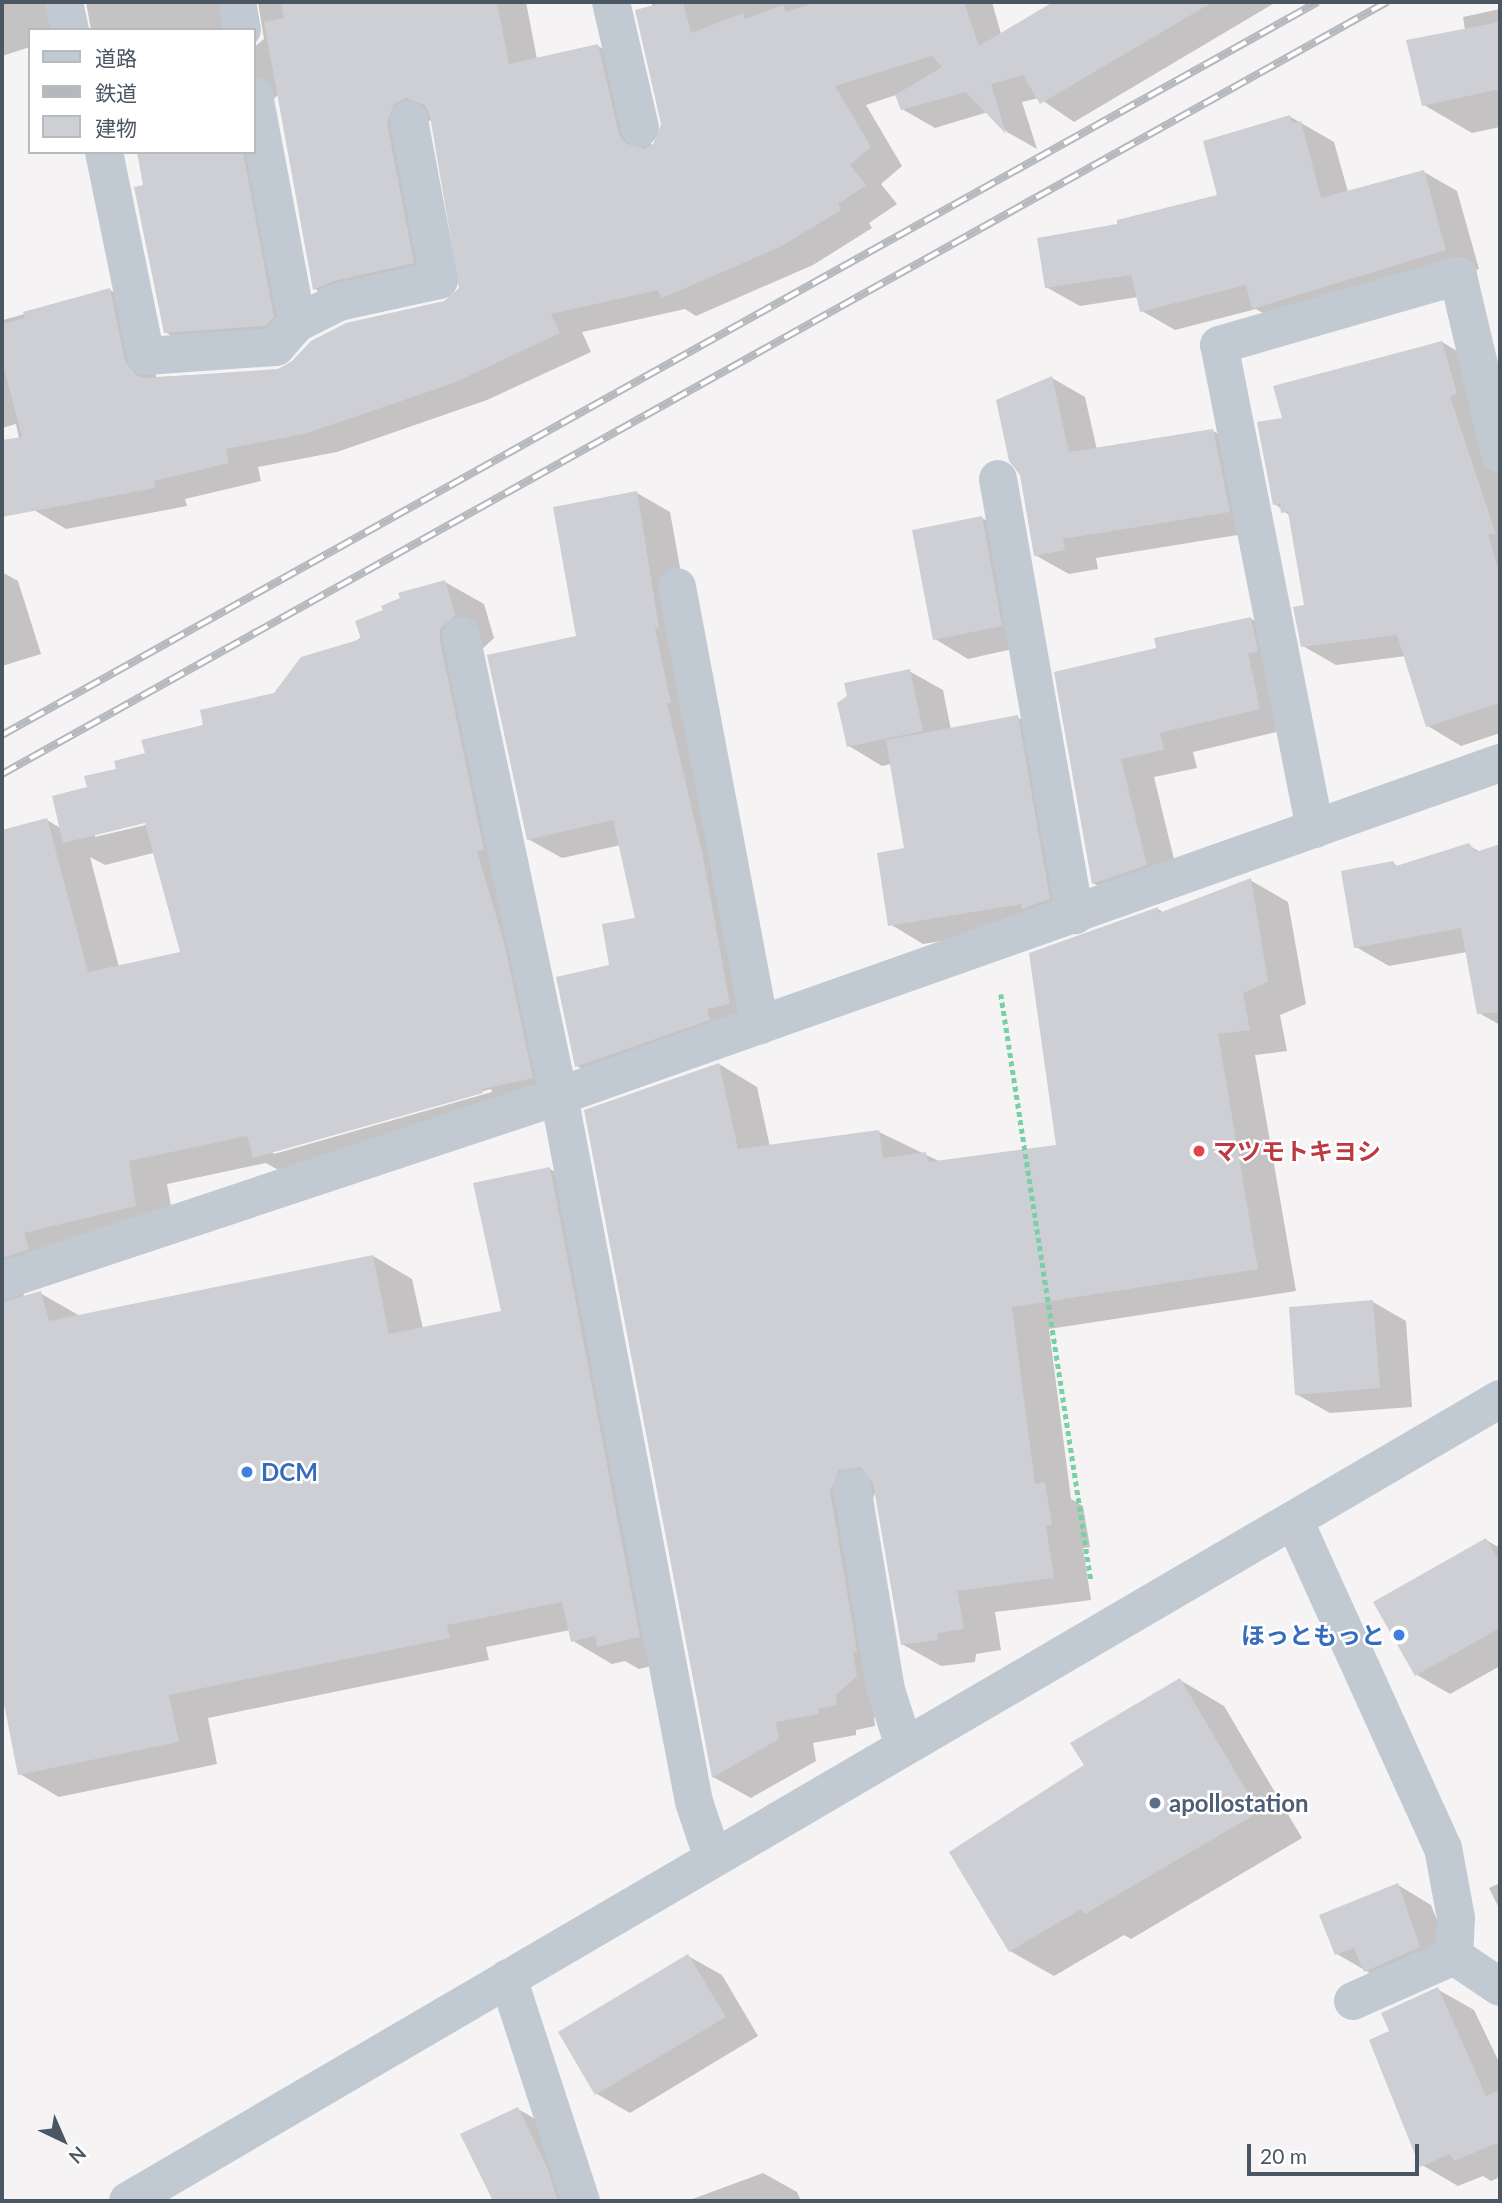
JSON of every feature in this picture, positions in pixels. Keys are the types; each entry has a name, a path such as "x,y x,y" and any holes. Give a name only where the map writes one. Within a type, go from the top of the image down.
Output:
{"street":[{"path":"64,2 70,28"},
{"path":"237,2 242,28"},
{"path":"611,2 640,128"},
{"path":"256,105 297,323"},
{"path":"104,154 146,356 276,347 297,323 339,302 439,280 409,120"},
{"path":"1315,829 1219,345 1458,276 1500,453"},
{"path":"998,479 1075,915"},
{"path":"677,587 760,1025"},
{"path":"461,636 559,1096 694,1802 713,1858"},
{"path":"2,1281 559,1096 1500,763"},
{"path":"128,2201 1500,1399"},
{"path":"852,1488 886,1690 904,1746"},
{"path":"1294,1520 1443,1848 1456,1918 1454,1956"},
{"path":"1454,1956 1500,1989"},
{"path":"1353,2001 1454,1956"},
{"path":"508,1978 581,2201"}],"path":[{"path":"1001,994 1091,1578 1103,1631"}],"building":[{"path":"281,2 497,2 509,64 598,44 619,134 625,143 644,149 655,143 661,124 635,10 666,2 683,2 691,33 743,13 745,19 783,5 786,12 817,2 964,2 979,46 1053,2 1213,2 1040,104 1023,75 991,84 1006,134 966,92 901,110 895,95 942,67 932,56 835,86 871,147 850,165 866,185 838,204 841,210 780,247 662,298 658,290 551,314 560,333 454,383 304,434 226,449 229,463 154,481 155,488 2,517 2,440 22,437 2,361 2,324 25,318 23,312 110,288 125,361 137,376 148,378 278,369 292,361 311,341 346,323 444,301 459,288 430,116 425,105 406,98 394,104 387,123 414,263 334,281 313,290 264,22 284,18"},
{"path":"1500,22 1500,89 1422,106 1406,40"},
{"path":"1290,115 1292,123 1301,121 1321,198 1424,170 1446,250 1252,309 1246,285 1140,312 1131,275 1045,288 1037,238 1117,224 1117,220 1217,195 1203,141"},
{"path":"137,154 243,154 274,317 265,326 164,333 134,187 143,185"},
{"path":"1442,341 1457,394 1450,396 1496,534 1488,535 1500,575 1500,703 1426,727 1397,635 1301,647 1293,607 1304,605 1288,512 1281,513 1280,504 1273,505 1257,422 1282,418 1273,386"},
{"path":"1052,376 1069,452 1213,429 1230,512 1063,539 1065,550 1034,556 1020,475 1009,461 996,400"},
{"path":"637,491 659,628 655,629 671,703 667,703 702,852 730,1004 707,1009 710,1020 575,1067 556,977 609,965 602,924 635,918 613,820 527,840 487,655 576,636 553,507"},
{"path":"982,516 1002,626 933,640 912,530"},
{"path":"445,580 455,615 440,629 440,641 484,850 477,851 505,946 533,1078 483,1089 483,1093 253,1158 247,1136 129,1161 136,1206 24,1233 29,1249 2,1258 2,830 47,818 88,972 180,952 145,823 63,843 52,796 87,787 84,776 116,769 114,761 145,753 141,740 203,725 200,710 274,693 301,657 361,639 355,621 383,610 381,606 400,598 398,593"},
{"path":"1251,617 1258,652 1248,653 1260,709 1160,733 1164,750 1121,759 1147,865 1092,884 1054,672 1156,648 1154,638"},
{"path":"910,669 923,731 847,747 837,703 847,696 844,683"},
{"path":"1018,715 1050,899 1022,909 1022,904 888,926 877,853 904,848 886,740"},
{"path":"1469,843 1476,852 1500,844 1500,1012 1477,1014 1461,928 1354,948 1341,871 1393,861 1396,866"},
{"path":"1251,878 1268,982 1243,993 1250,1030 1218,1034 1258,1269 1012,1307 1035,1484 1045,1482 1052,1525 1046,1526 1054,1578 957,1591 964,1629 938,1633 938,1640 901,1645 873,1483 860,1467 839,1470 830,1491 857,1651 853,1652 857,1676 836,1695 837,1705 818,1709 819,1714 776,1722 779,1739 712,1778 584,1110 719,1063 738,1149 879,1130 883,1158 926,1152 928,1162 1056,1145 1029,953 1158,907 1159,913"},
{"name":"DCM","path":"550,1167 640,1637 597,1647 595,1636 571,1642 562,1602 447,1625 450,1638 169,1695 179,1742 18,1775 2,1694 2,1302 41,1291 49,1321 373,1255 389,1334 501,1311 473,1183"},
{"path":"1373,1300 1380,1388 1295,1395 1289,1307"},
{"path":"1486,1538 1500,1563 1500,1628 1415,1676 1373,1602"},
{"path":"1180,1678 1259,1812 1085,1914 1081,1909 1009,1952 949,1852 1084,1765 1070,1743"},
{"path":"1398,1883 1420,1947 1364,1972 1354,1948 1335,1955 1319,1915"},
{"path":"688,1954 726,2017 595,2095 558,2032"},
{"path":"1438,1987 1486,2096 1500,2090 1500,2142 1454,2161 1450,2154 1420,2167 1369,2040 1389,2031 1381,2013"},
{"path":"518,2107 547,2167 558,2201 493,2201 460,2134"}],"railway":[{"path":"2,735 1318,2"},
{"path":"2,774 1387,2"}],"place":[{"name":"マツモトキヨシ","path":"1199,1151"},
{"name":"DCM","path":"247,1472"},
{"name":"ほっともっと","path":"1399,1635"},
{"name":"apollostation","path":"1155,1803"}]}
